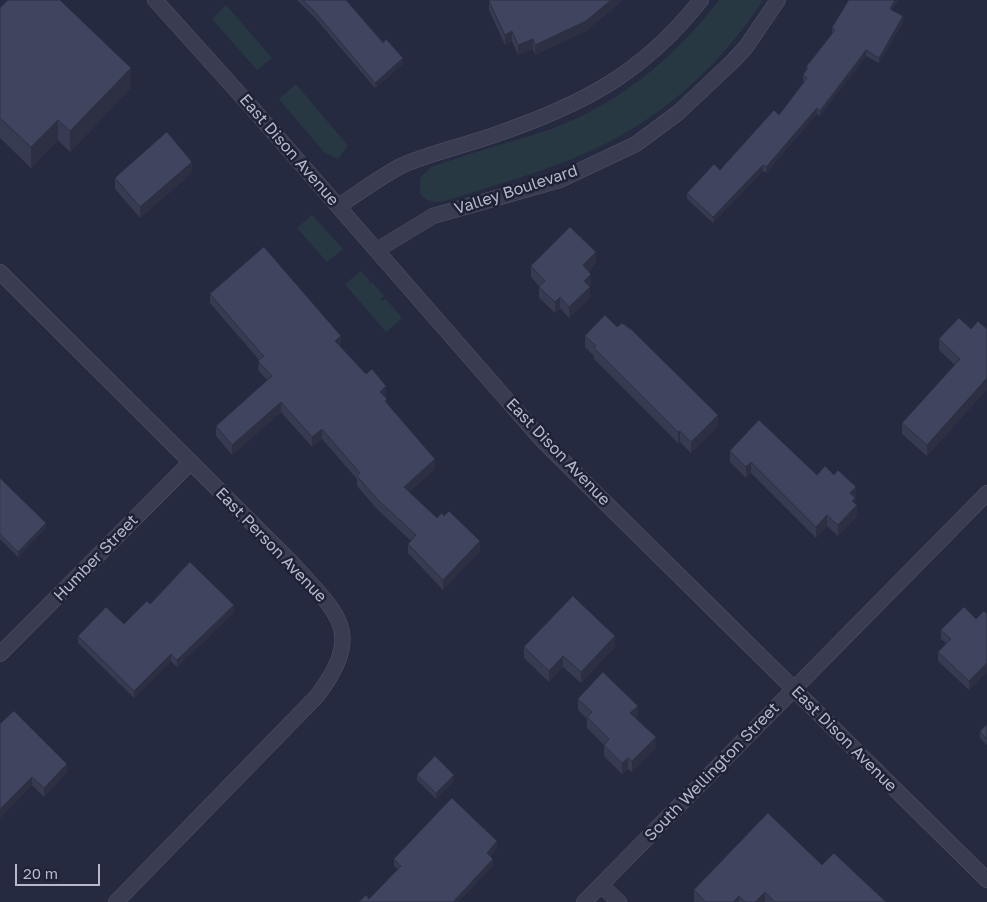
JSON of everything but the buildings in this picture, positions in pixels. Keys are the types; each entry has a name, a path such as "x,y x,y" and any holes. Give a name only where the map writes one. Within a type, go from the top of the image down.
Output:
{"street":[{"name":"East Dison Avenue","path":"155,0 377,250 542,440 987,880"},
{"path":"338,206 403,166 498,134 566,108 614,81 666,41 701,0"},
{"name":"Valley Boulevard","path":"377,250 433,216 560,180 636,144 679,112 732,62 746,47 778,0"},
{"name":"East Person Avenue","path":"0,272 319,592 337,616 342,631 343,650 334,673 317,696 116,902"},
{"name":"Humber Street","path":"0,654 191,462"},
{"name":"South Wellington Street","path":"584,902 987,493"},
{"path":"601,884 619,902"}],"shaded area":[{"path":"719,0 763,0 726,50 704,72 681,94 630,130 574,158 445,201 431,201 420,193 420,178 431,167 548,130 598,108 664,60 684,41"},
{"path":"226,5 272,58 257,70 212,19"},
{"path":"296,84 348,146 338,159 324,152 279,99"},
{"path":"312,215 343,249 327,262 297,228"},
{"path":"361,271 369,280 369,284 372,282 384,296 381,299 383,301 386,299 402,318 386,332 345,284"}]}
